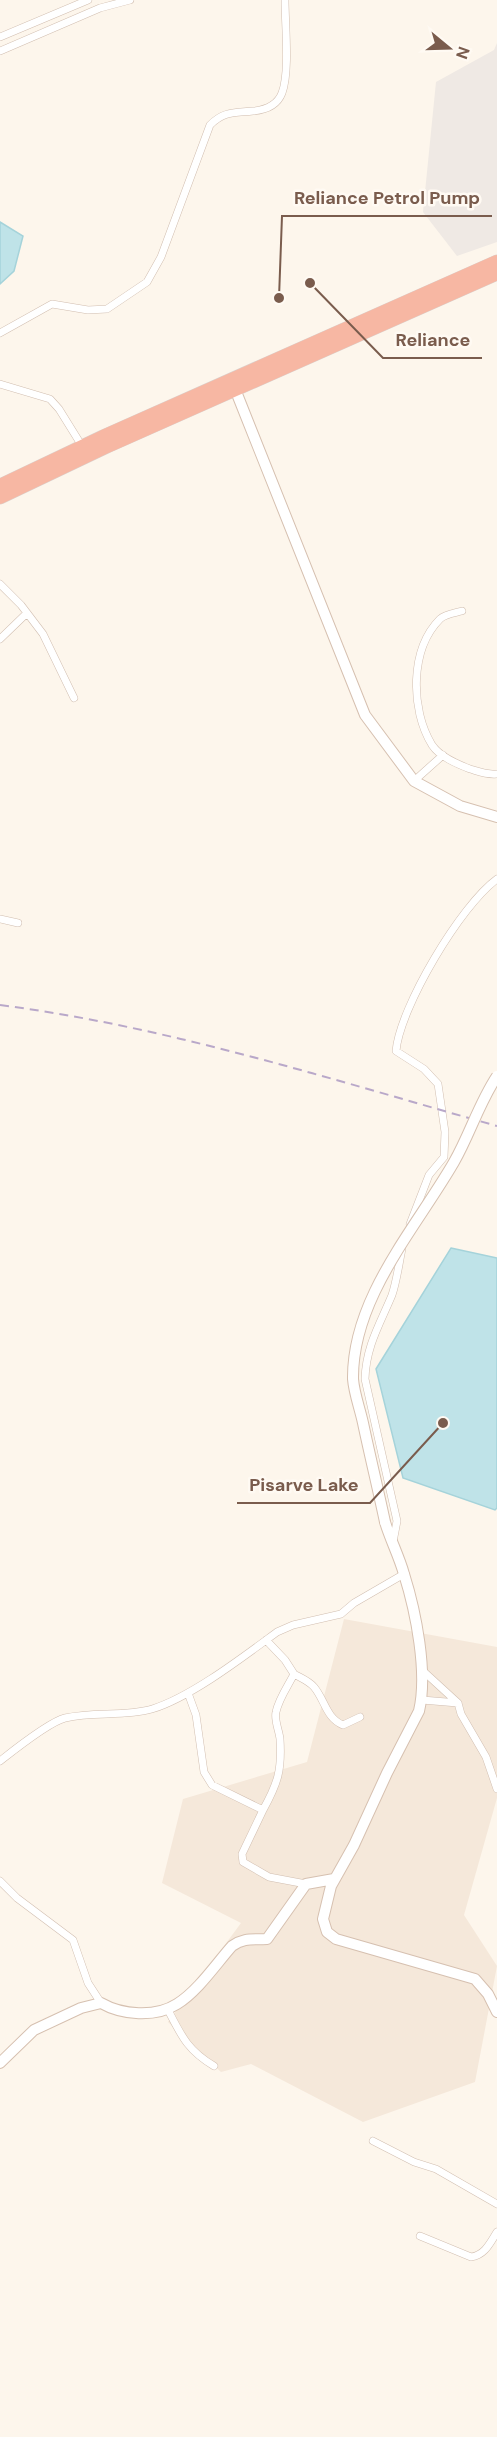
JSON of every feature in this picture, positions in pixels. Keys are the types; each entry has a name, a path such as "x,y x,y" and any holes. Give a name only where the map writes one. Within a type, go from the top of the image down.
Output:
{"highway":[{"path":"0,486 82,446 497,262"},
{"path":"0,497 107,446 497,273"}],"street":[{"path":"0,37 88,0"},
{"path":"0,51 100,8 130,0"},
{"path":"0,333 52,304 88,310 107,309 147,282 161,257 210,125 219,116 272,107 282,94 285,78 285,0"},
{"path":"0,384 50,399 82,446"},
{"path":"235,389 365,715 414,782 460,806 497,817"},
{"path":"0,584 43,634 74,698"},
{"path":"462,611 442,617 423,642 417,675 420,716 433,746 443,755 453,762 489,775 497,774"},
{"path":"0,639 27,613"},
{"path":"414,782 443,755"},
{"path":"393,1543 397,1521 365,1379 366,1359 377,1327 393,1293 403,1244 429,1175 444,1157 445,1132 438,1084 424,1069 396,1051 398,1036 426,973 466,909 497,879"},
{"path":"0,919 18,923"},
{"path":"497,1076 486,1093 456,1159 405,1239 375,1294 359,1330 353,1381 385,1522 404,1574 416,1629 422,1700 419,1711 370,1812 334,1879 323,1919 327,1932 336,1939 353,1946 383,1951 475,1979 488,1994 497,2012"},
{"path":"0,1761 17,1747 63,1718 110,1713 132,1714 154,1708 188,1693 277,1632 293,1625 341,1614 354,1603 404,1574"},
{"path":"266,1640 285,1660 294,1674 309,1682 316,1689 331,1718 342,1725 360,1717"},
{"path":"421,1669 458,1703 461,1714 486,1757 497,1789"},
{"path":"294,1674 275,1714 280,1737 280,1766 277,1784 242,1854 243,1862 269,1876 306,1884 334,1879"},
{"path":"188,1693 196,1715 204,1772 212,1785 263,1810"},
{"path":"422,1700 458,1703"},
{"path":"0,1881 16,1898 73,1940 88,1983 101,2003 115,2011 139,2014 177,2005 240,1940 267,1939 306,1884"},
{"path":"0,2063 34,2030 81,2008 101,2003"},
{"path":"167,2008 186,2044 200,2058 214,2066"},
{"path":"373,2141 414,2162 436,2169 497,2204"},
{"path":"420,2236 471,2257 478,2256 485,2250 497,2232"}],"shaded area":[{"path":"497,43 497,242 457,256 423,212 436,82 494,50"},
{"path":"344,1619 497,1647 497,1798 464,1915 497,1966 475,2082 363,2122 251,2064 221,2072 168,2022 241,1923 162,1883 183,1799 307,1762"}],"water":[{"path":"0,222 23,236 14,271 0,284"},
{"path":"451,1248 497,1258 497,1508 495,1510 403,1478 376,1369"}],"railway":[{"path":"0,1005 126,1027 251,1056 497,1126"}],"place":[{"name":"Reliance","path":"310,283"},
{"name":"Reliance Petrol Pump","path":"279,298"},
{"name":"Pisarve Lake","path":"443,1423"}]}
